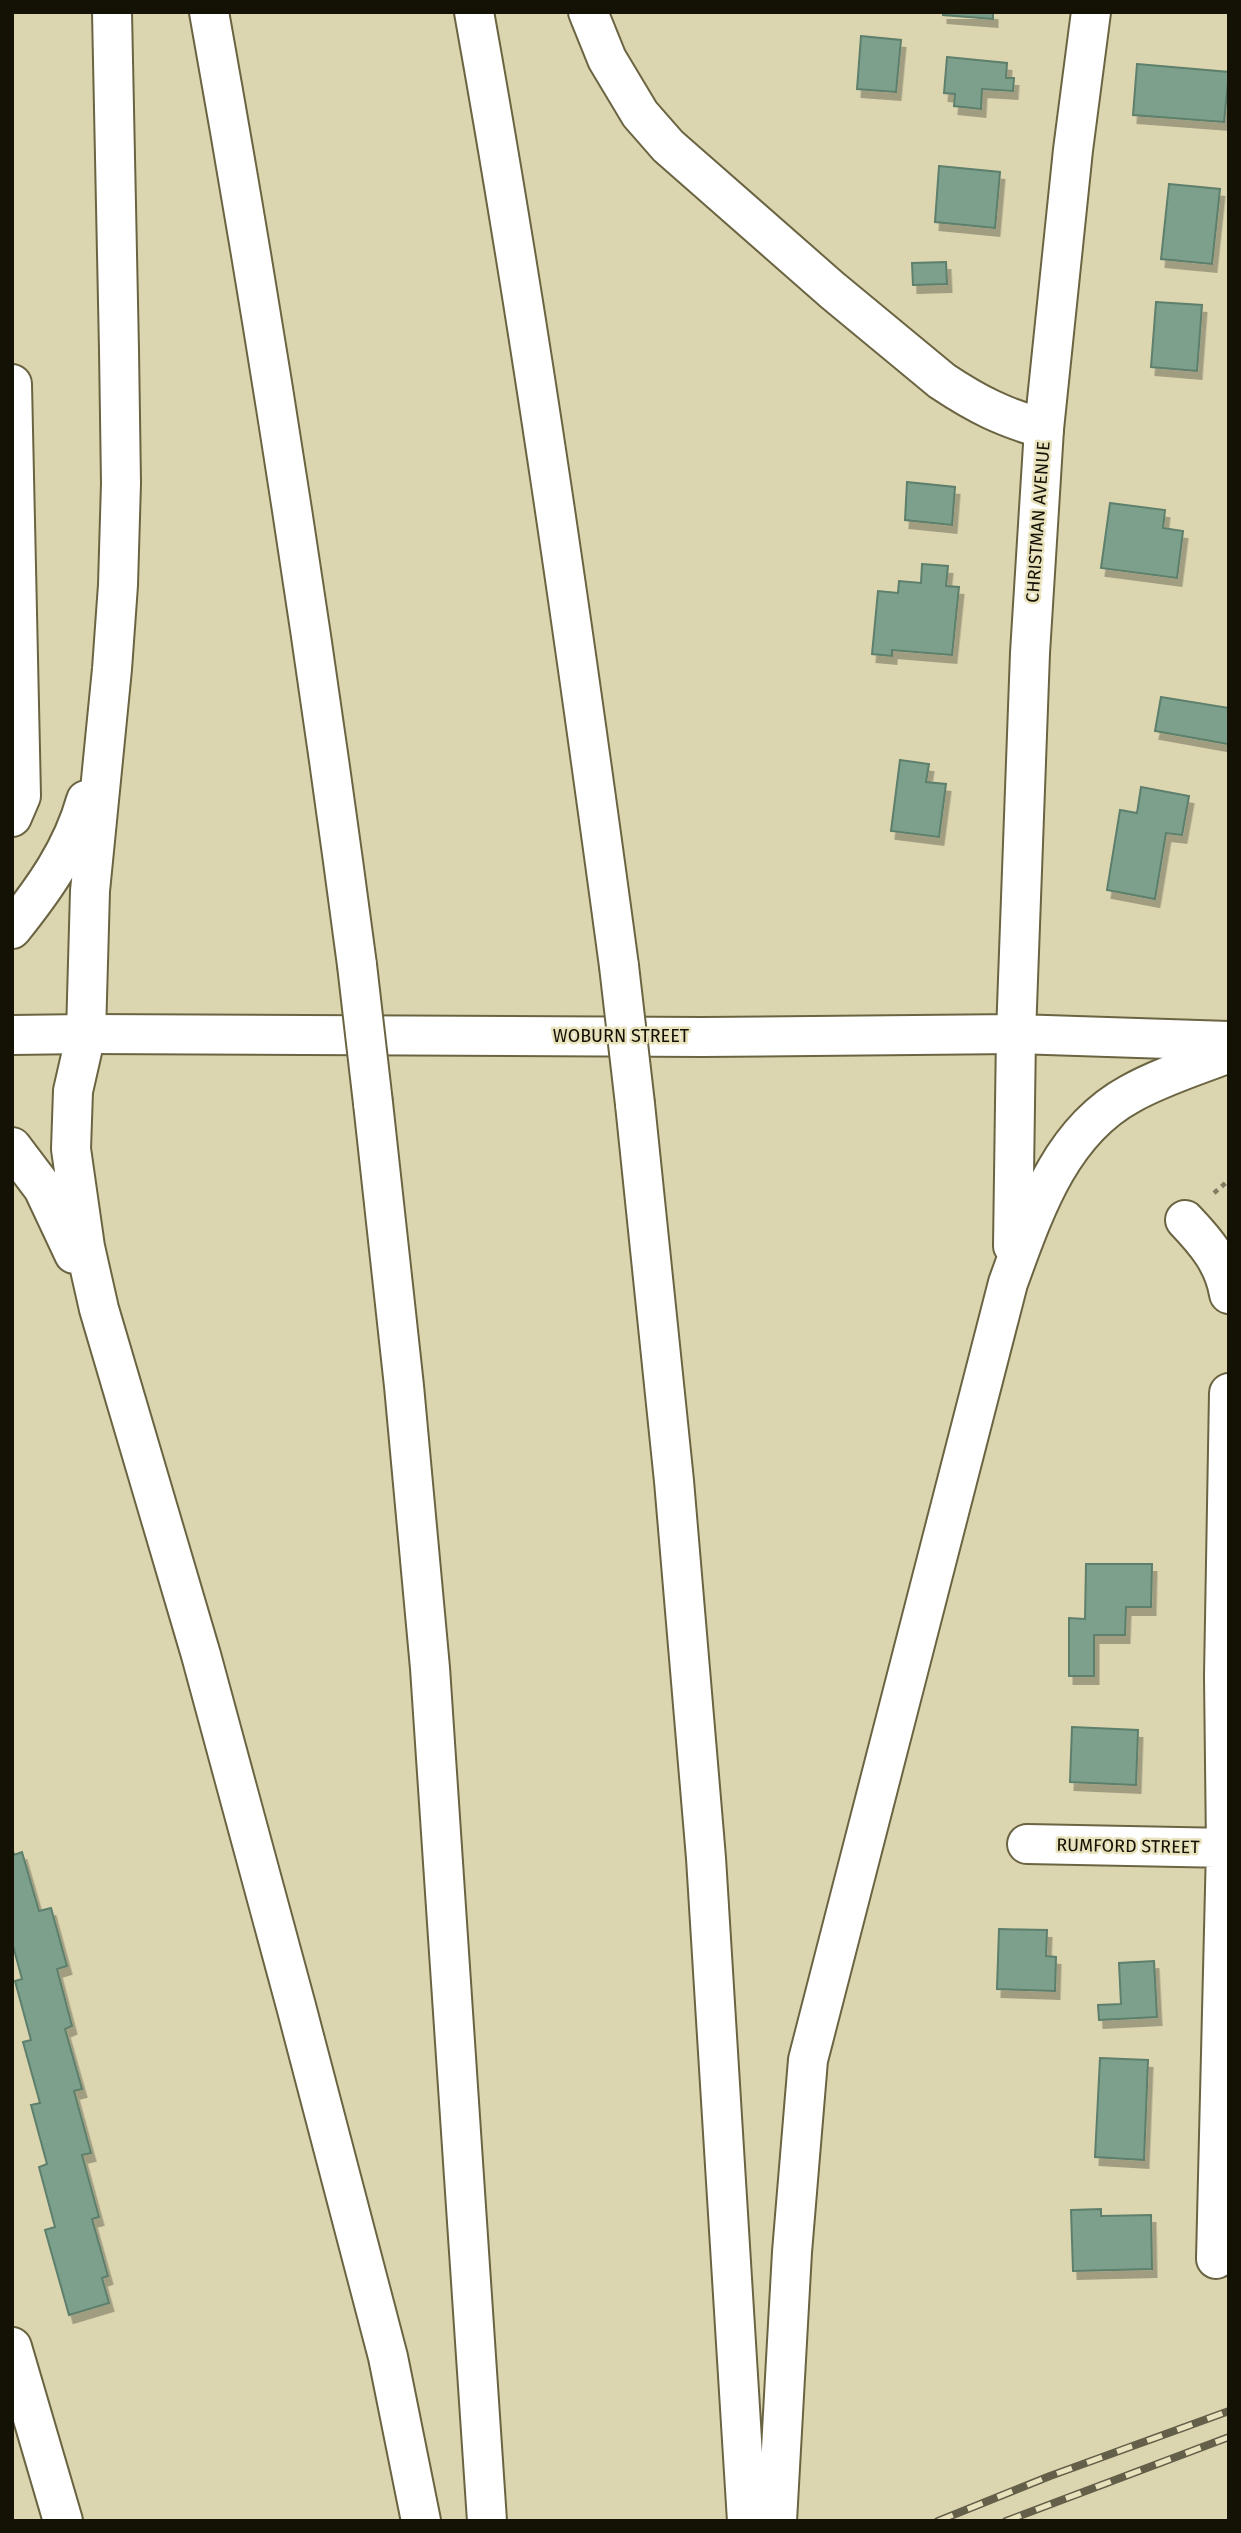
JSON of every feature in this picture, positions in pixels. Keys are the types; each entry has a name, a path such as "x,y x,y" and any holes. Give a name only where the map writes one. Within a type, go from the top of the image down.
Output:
{"main road":[{"path":"112,12 121,482 118,584 90,891 86,1034 73,1091 71,1149 85,1247 99,1309 201,1655 296,2006 388,2357 421,2521"},
{"path":"209,12 253,257 329,756 373,1103 404,1386 430,1668 487,2521"},
{"path":"474,12 497,142 581,685 635,1104 673,1468 763,2515"},
{"path":"588,12 607,59 640,114 668,146 942,381 975,403 1007,418 1044,429"},
{"name":"CHRISTMAN AVENUE","path":"1008,1283 1013,1243 1016,1034 1030,653 1044,429 1073,150 1091,12"},
{"path":"12,384 22,796 12,817"},
{"path":"12,929 49,884 79,824 105,734"},
{"name":"WOBURN STREET","path":"12,1035 688,1037 1016,1034 1229,1041"},
{"path":"763,2515 792,2252 808,2060 1008,1283 1042,1195 1073,1141 1102,1111 1131,1093 1229,1053"},
{"path":"12,1147 43,1188 99,1309"},
{"path":"1185,1220 1217,1259 1229,1294"},
{"path":"1216,2259 1227,1848 1224,1676 1229,1393"},
{"name":"RUMFORD STREET","path":"1027,1844 1227,1848"},
{"path":"12,2347 63,2521"}],"building":[{"path":"943,12 993,12 993,19 943,15"},
{"path":"861,36 901,40 896,92 857,89"},
{"path":"947,57 1007,63 1006,78 1014,78 1013,91 982,89 981,109 954,106 955,94 944,93"},
{"path":"1137,64 1229,72 1224,122 1133,115"},
{"path":"939,166 1000,172 995,228 935,222"},
{"path":"1169,184 1220,189 1212,264 1161,259"},
{"path":"946,262 947,284 913,285 912,263"},
{"path":"1156,302 1202,305 1197,371 1151,367"},
{"path":"907,482 955,487 952,525 905,520"},
{"path":"1110,503 1165,510 1163,528 1183,531 1177,578 1101,568"},
{"path":"922,564 948,566 946,586 959,587 952,655 892,650 892,656 872,654 878,591 898,593 899,581 921,583"},
{"path":"1161,697 1229,708 1228,744 1155,731"},
{"path":"900,760 929,764 926,782 946,784 939,837 891,831"},
{"path":"1141,787 1189,796 1182,835 1166,833 1155,899 1107,890 1120,810 1137,813"},
{"path":"1086,1564 1152,1564 1151,1607 1126,1607 1125,1635 1094,1635 1094,1676 1069,1676 1069,1618 1085,1619"},
{"path":"1072,1727 1138,1730 1136,1785 1070,1782"},
{"path":"12,1847 14,1855 22,1852 39,1911 51,1908 67,1966 57,1969 72,2026 65,2029 82,2089 74,2091 91,2153 82,2155 99,2217 92,2219 108,2276 102,2278 109,2303 69,2315 45,2230 55,2227 39,2167 47,2164 31,2105 40,2103 23,2042 31,2040 15,1981 22,1979 12,1942"},
{"path":"999,1929 1047,1930 1046,1956 1056,1957 1055,1991 997,1989"},
{"path":"1154,1961 1157,2017 1099,2020 1098,2005 1121,2004 1119,1963"},
{"path":"1100,2058 1148,2060 1144,2160 1095,2157"},
{"path":"1101,2209 1101,2216 1151,2215 1152,2269 1073,2271 1071,2210"}],"railway":[{"path":"938,2521 1050,2476 1229,2411"},
{"path":"1006,2521 1229,2437"}]}
